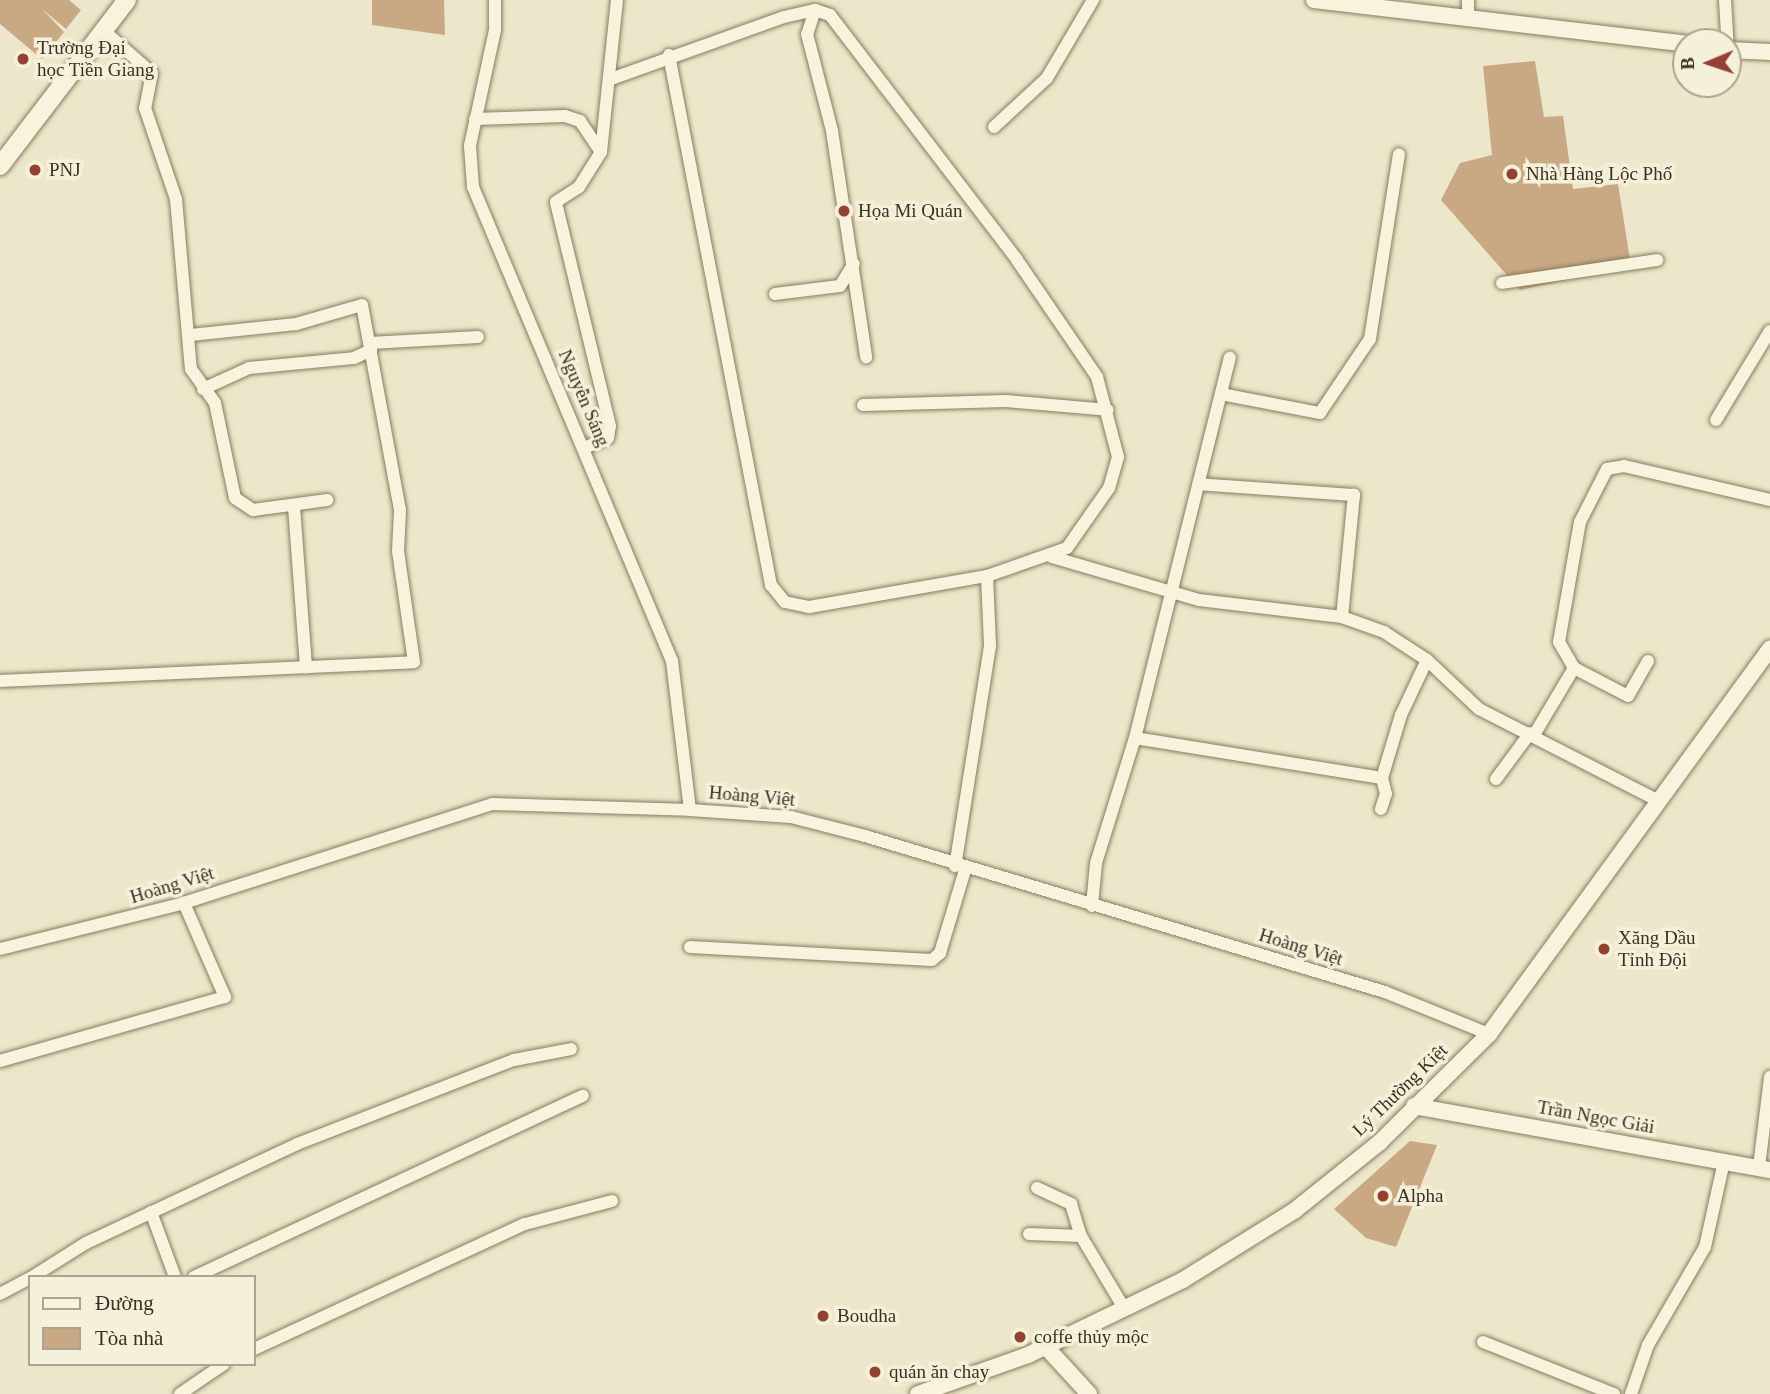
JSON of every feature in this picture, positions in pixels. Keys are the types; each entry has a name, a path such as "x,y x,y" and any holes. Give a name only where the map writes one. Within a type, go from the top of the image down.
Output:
{"main road":[{"path":"0,166 127,0"}],"street":[{"name":"Nguyễn Sáng","path":"495,0 495,30 475,119 473,187 672,661 690,810"},
{"path":"584,448 608,438 610,426 556,202 579,187 601,152 611,79 617,0"},
{"path":"994,127 1047,78 1093,0"},
{"path":"1314,0 1468,8 1672,42"},
{"path":"1725,0 1727,28"},
{"path":"611,79 669,55 815,10 841,23 1017,260 1097,377 1108,410 1118,457 1109,488 1077,539 1052,557 987,576 809,607 785,602 771,585 669,55"},
{"path":"815,10 807,34 832,131 866,357"},
{"path":"103,30 152,73 145,108 176,199 191,335 191,369 215,403 235,498 253,510 295,507 327,500"},
{"path":"1742,51 1770,52"},
{"path":"475,119 565,116 580,121 601,152"},
{"path":"1221,394 1320,413 1370,339 1399,155"},
{"path":"1502,283 1657,260"},
{"path":"775,294 839,286 854,264"},
{"path":"0,681 410,665 417,657 362,305 296,324 191,335"},
{"path":"1716,420 1770,331"},
{"path":"203,388 249,368 354,358 370,346 478,337"},
{"path":"1092,906 1096,863 1135,738 1230,358"},
{"path":"863,405 1006,401 1108,410"},
{"path":"1648,661 1628,696 1574,668 1557,627 1580,522 1607,468 1624,466 1770,500"},
{"path":"1198,484 1354,495 1342,617"},
{"path":"295,507 306,668"},
{"path":"1052,557 1199,600 1342,617 1384,632 1427,660 1479,709 1657,800"},
{"path":"690,947 932,960 940,953 960,868 990,646 987,576"},
{"name":"Lý Thường Kiệt","path":"918,1394 1046,1347 1124,1308 1294,1211 1414,1106 1489,1034 1770,648"},
{"path":"1381,809 1382,778 1406,701 1427,660"},
{"path":"1496,779 1532,734 1574,668"},
{"path":"1135,738 1382,778"},
{"name":"Hoàng Việt","path":"0,949 184,903 492,804 690,810 791,817 1385,992 1489,1034"},
{"path":"0,1061 225,997 184,903"},
{"path":"35,1275 151,1212 390,1105 514,1059 571,1049"},
{"path":"1764,1169 1770,1077"},
{"path":"198,1275 583,1096"},
{"name":"Trần Ngọc Giải","path":"1414,1106 1764,1169"},
{"path":"1631,1394 1648,1345 1705,1247 1724,1161"},
{"path":"1037,1188 1071,1204 1081,1236 1124,1308"},
{"path":"256,1348 525,1224 612,1201"},
{"path":"151,1212 174,1275"},
{"path":"1029,1234 1081,1236"},
{"path":"0,1294 28,1279"},
{"path":"1483,1342 1614,1394"},
{"path":"1046,1347 1089,1394"},
{"path":"180,1394 221,1366"}],"building":[{"path":"0,0 69,0 81,10 66,29 42,9 64,32 42,59 0,24"},
{"path":"372,0 444,0 445,35 372,25"},
{"name":"Nhà Hàng Lộc Phố","path":"1535,61 1544,117 1563,116 1573,189 1618,184 1631,266 1520,290 1441,200 1460,163 1492,155 1483,66"},
{"name":"Alpha","path":"1410,1141 1437,1145 1396,1247 1366,1238 1334,1209"}],"place":[{"name":"Trường Đại học Tiền Giang","path":"23,59"},
{"name":"PNJ","path":"35,170"},
{"name":"Nhà Hàng Lộc Phố","path":"1512,174"},
{"name":"Họa Mi Quán","path":"844,211"},
{"name":"Xăng Dầu Tỉnh Đội","path":"1604,949"},
{"name":"Alpha","path":"1383,1196"},
{"name":"Boudha","path":"823,1316"},
{"name":"coffe thủy mộc","path":"1020,1337"},
{"name":"quán ăn chay","path":"875,1372"}]}
